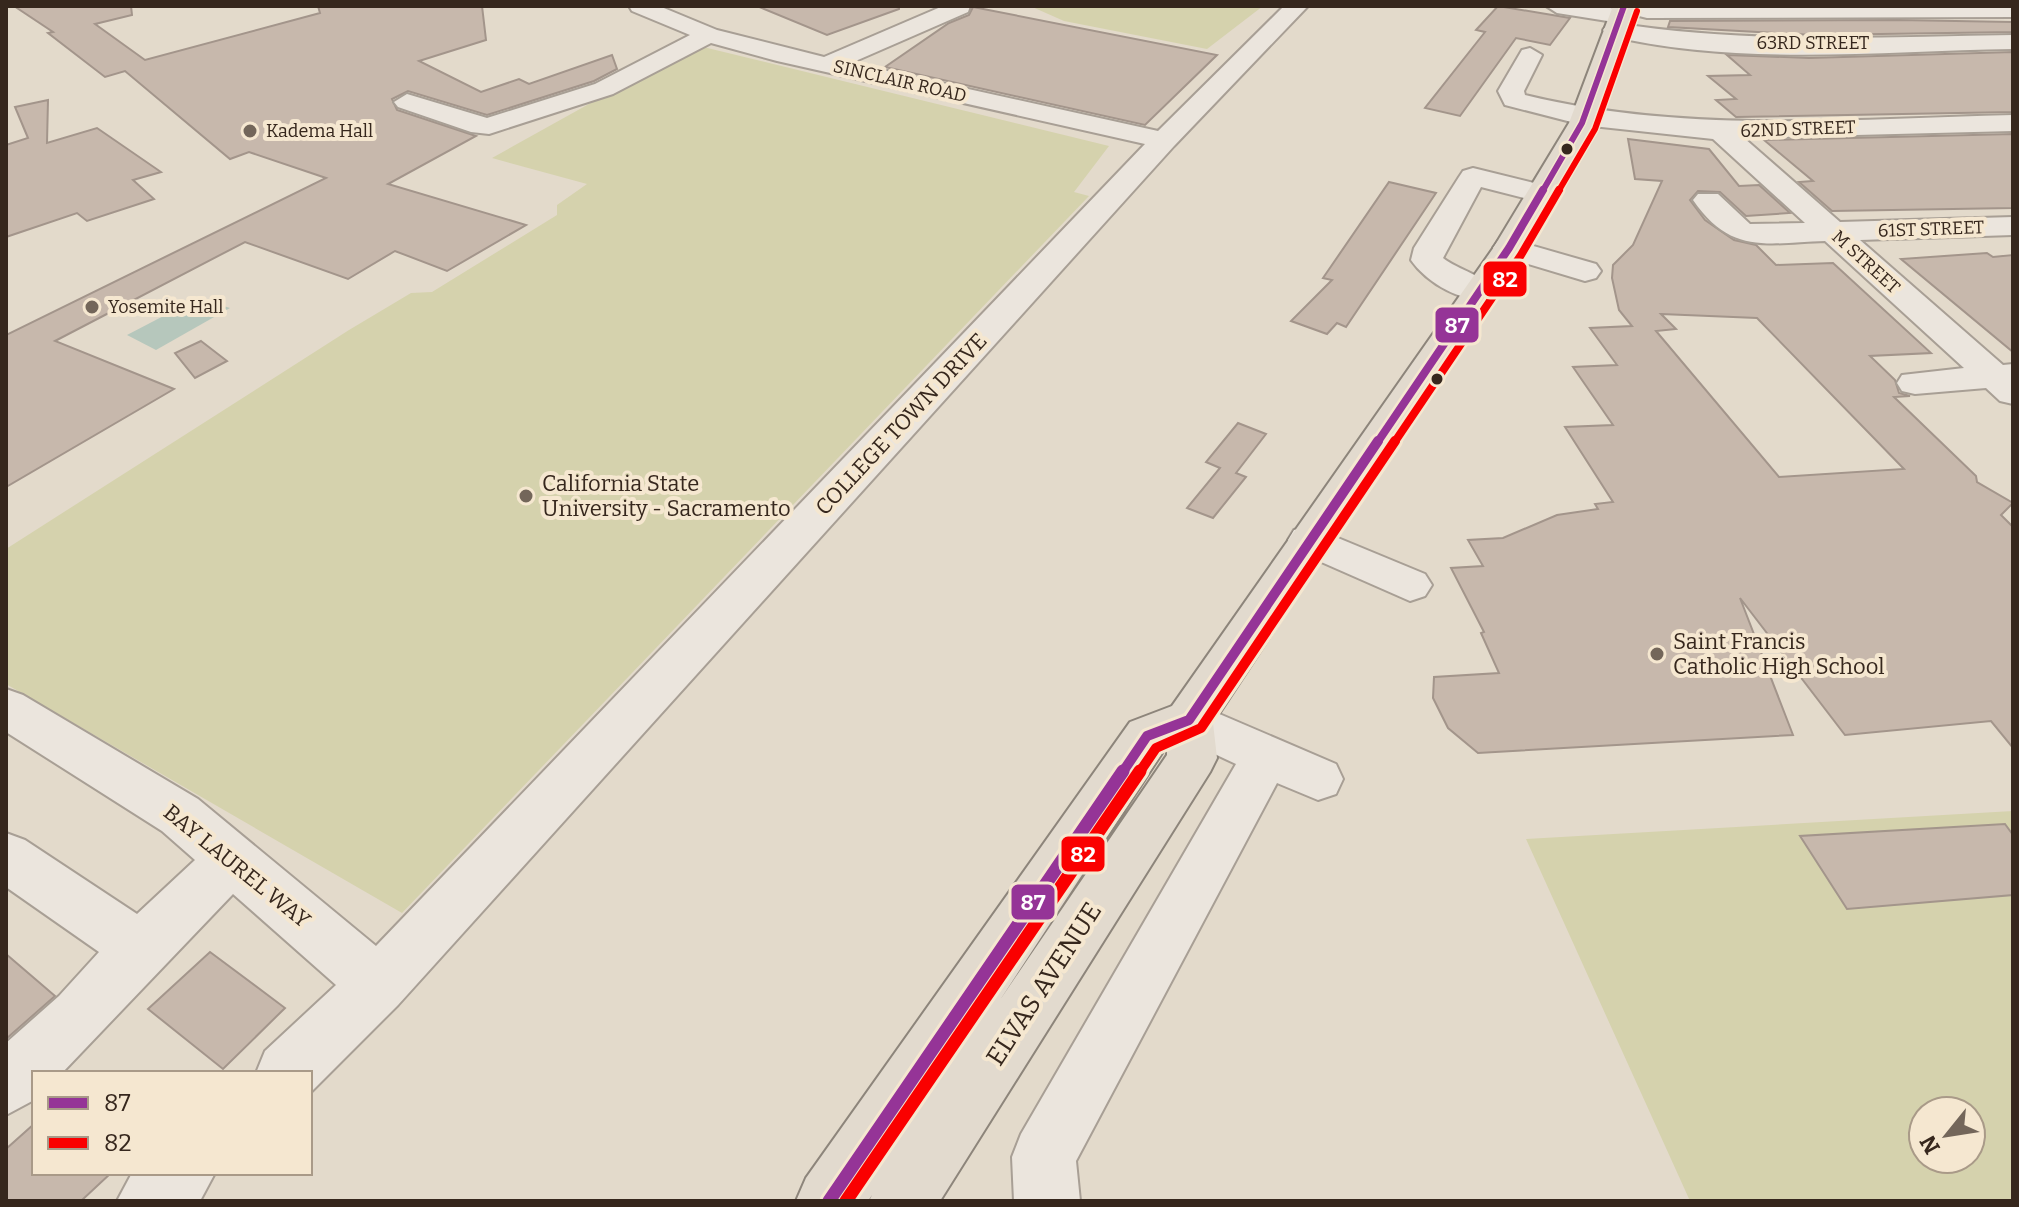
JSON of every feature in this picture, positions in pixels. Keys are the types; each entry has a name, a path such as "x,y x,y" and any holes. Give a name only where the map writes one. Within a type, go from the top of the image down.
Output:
{"main road":[{"path":"829,1201 1147,736 1189,720 1509,248 1583,116 1621,15"},
{"name":"ELVAS AVENUE","path":"902,1201 1192,758 1189,720"}],"street":[{"name":"SINCLAIR ROAD","path":"640,6 709,35 827,65 1164,140"},
{"name":"COLLEGE TOWN DRIVE","path":"289,1071 378,985 1164,140 1297,6"},
{"path":"1557,6 1621,15 2013,10"},
{"path":"827,65 960,7"},
{"name":"63RD STREET","path":"1621,15 1648,37 1732,43 2013,42"},
{"path":"407,102 480,126 489,126 604,89 709,35"},
{"name":"62ND STREET","path":"1530,55 1511,91 1514,100 1583,116 1659,127 1720,131 2013,123"},
{"name":"M STREET","path":"1720,131 2007,381"},
{"path":"1480,291 1447,277 1427,260 1430,248 1490,151"},
{"path":"1473,177 1540,193"},
{"name":"61ST STREET","path":"1708,200 1740,231 1753,234 2013,226"},
{"path":"1509,248 1585,271"},
{"path":"1915,383 2007,381"},
{"path":"1309,540 1410,585"},
{"name":"BAY LAUREL WAY","path":"6,708 180,815 378,985"},
{"path":"1189,720 1318,779"},
{"path":"1047,1201 1044,1157 1266,756"},
{"path":"6,857 140,948"},
{"path":"6,1084 80,1016 140,948 233,859"},
{"path":"150,1201 181,1175"}],"shaded area":[{"path":"1030,6 1263,6 1207,49 1064,21"},
{"path":"695,45 1109,146 1074,192 1089,196 402,913 6,684 6,549 349,330 411,293 432,292 557,215 557,205 587,184 492,158"},
{"path":"198,298 230,308 156,350 127,335"},
{"path":"2013,811 2013,1201 1690,1201 1526,839"}],"building":[{"path":"14,6 131,6 132,15 95,24 145,60 320,13 318,6 482,6 486,40 419,61 481,92 519,79 529,84 612,55 617,69 594,81 487,115 408,91 392,99 397,110 476,136 388,184 526,225 447,271 395,251 348,279 245,242 55,341 174,389 6,487 6,335 326,178 249,152 230,159 125,71 105,77 48,33 53,32"},
{"path":"757,6 899,6 899,9 827,35"},
{"path":"1498,6 1570,18 1550,45 1516,38 1460,116 1425,108 1485,32 1476,30"},
{"path":"973,7 1217,55 1145,125 885,67 949,23 969,15"},
{"path":"1670,21 2013,22 2013,32 1814,35 1668,27"},
{"path":"2013,52 2013,112 1736,117 1716,100 1736,99 1708,76 1750,75 1727,55 1809,58"},
{"path":"48,100 47,143 97,128 161,172 133,180 154,199 87,221 77,213 6,237 6,145 28,138 15,107"},
{"path":"2013,134 2013,208 1832,211 1799,182 1813,181 1764,140"},
{"path":"1628,139 1709,149 1739,186 1759,185 1790,213 1746,216 1720,192 1698,191 1690,200 1705,220 1734,240 1756,245 1776,265 1833,263 1931,353 1870,356 1895,380 1899,393 1910,396 1894,397 1976,476 1977,482 2013,503 2001,515 2013,527 2013,748 1991,721 1845,735 1740,598 1793,735 1478,753 1448,728 1433,698 1434,677 1499,673 1481,633 1484,632 1451,568 1483,566 1468,540 1503,538 1557,515 1598,509 1595,504 1613,502 1565,427 1613,425 1573,367 1617,365 1590,328 1632,326 1619,310 1612,278 1613,265 1633,245 1662,181 1635,179","holes":["1661,314 1757,318 1904,469 1779,477 1656,331 1676,329"]},
{"path":"1389,182 1436,193 1346,327 1337,323 1327,334 1291,321 1332,280 1323,278"},
{"path":"1987,253 1993,257 2013,255 2013,352 1901,259"},
{"path":"201,341 227,361 195,378 175,353"},
{"path":"1238,423 1266,434 1236,473 1246,477 1213,518 1187,508 1220,468 1206,462"},
{"path":"2005,824 2013,835 2013,895 1847,909 1800,836"},
{"path":"210,952 285,1008 223,1069 148,1009"},
{"path":"6,954 55,996 6,1039"},
{"path":"32,1126 32,1175 109,1175 81,1201 6,1201 6,1149"}],"transit line":[{"name":"87","path":"829,1201 1147,736 1189,720 1509,248 1582,123 1624,6"},
{"name":"82","path":"846,1201 1156,748 1201,728 1521,255 1595,129 1637,11"}],"place":[{"name":"Kadema Hall","path":"250,131"},
{"name":"Yosemite Hall","path":"92,307"},
{"name":"California State University - Sacramento","path":"526,496"},
{"name":"Saint Francis Catholic High School","path":"1657,654"}]}
